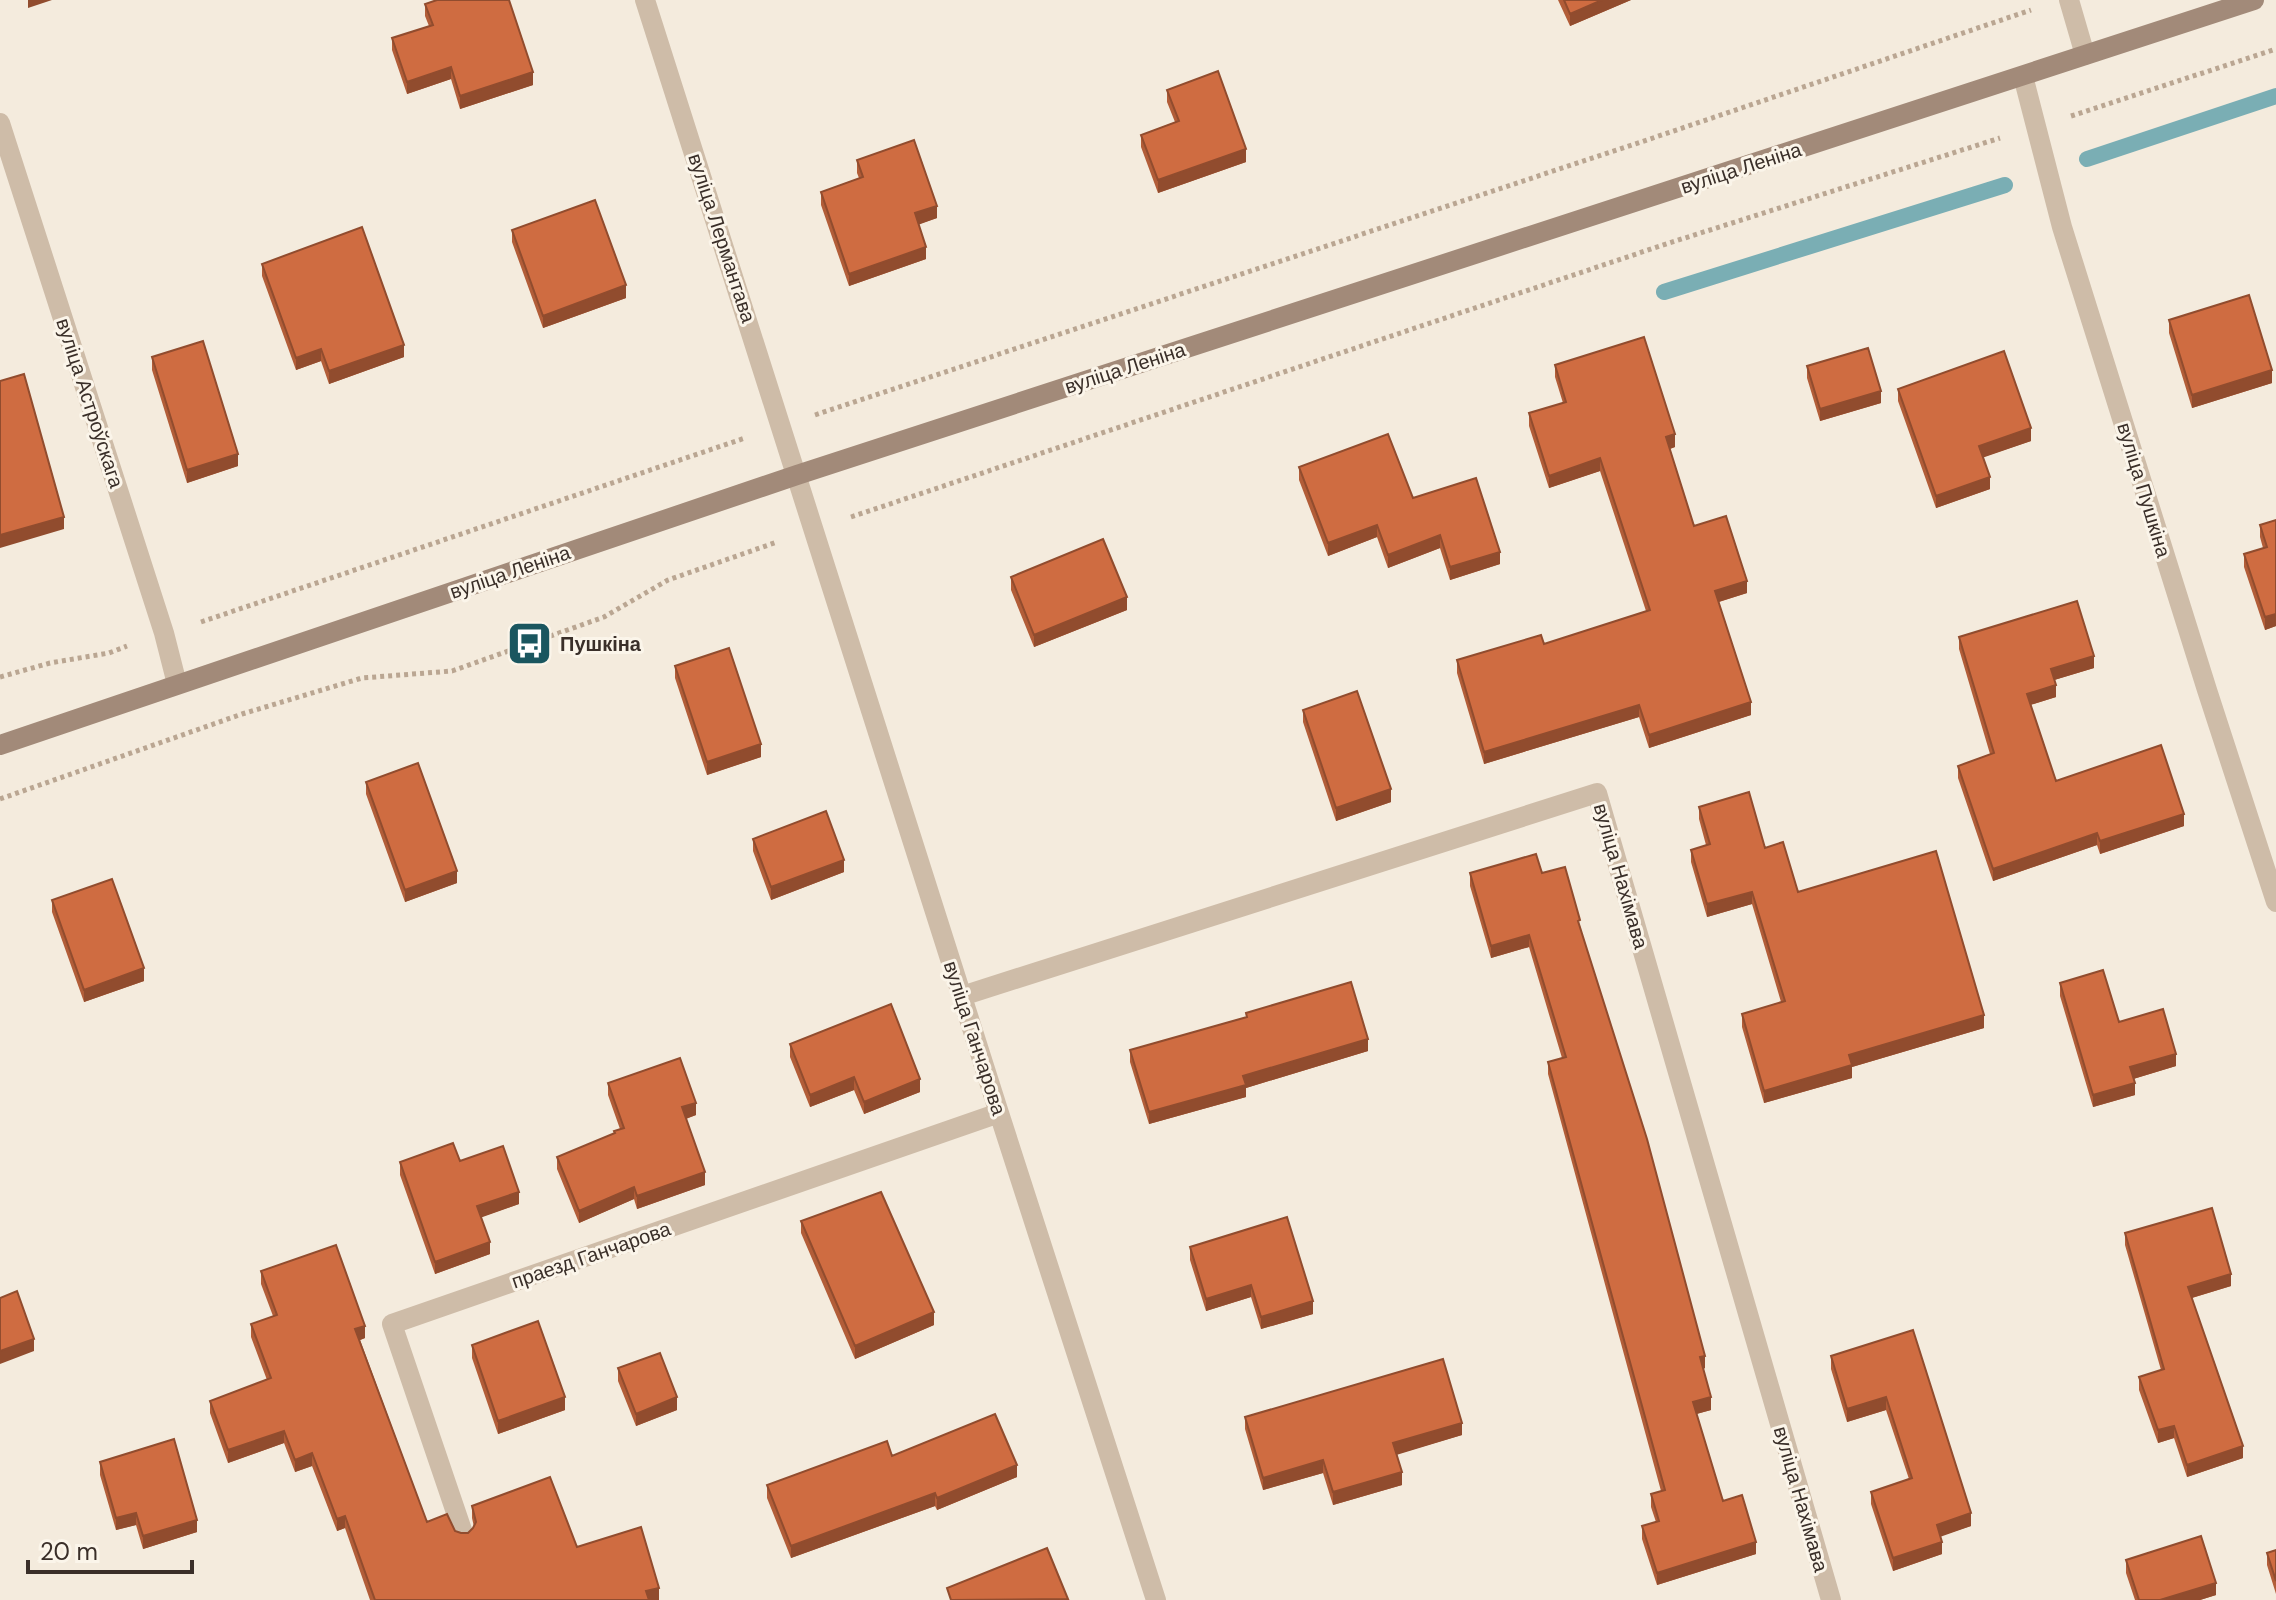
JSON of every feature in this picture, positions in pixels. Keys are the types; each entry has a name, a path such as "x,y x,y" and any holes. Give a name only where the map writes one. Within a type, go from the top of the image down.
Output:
{"main road":[{"name":"вуліца Леніна","path":"0,745 797,475 2254,0"}],"street":[{"name":"вуліца Лермантава","path":"645,0 797,475"},
{"path":"2069,0 2085,55"},
{"name":"вуліца Пушкіна","path":"2023,76 2072,257 2276,902"},
{"name":"вуліца Астроўскага","path":"0,123 164,633 177,684"},
{"name":"вуліца Ганчарова","path":"797,475 1156,1600"},
{"name":"вуліца Нахімава","path":"962,996 1597,793 1831,1600"},
{"name":"праезд Ганчарова","path":"463,1533 392,1324 999,1113"}],"path":[{"path":"0,677 50,663 109,653 2044,5"},
{"path":"1669,243 2276,49"}],"building":[{"path":"437,0 509,0 533,72 460,96 451,67 407,82 392,38 433,25 425,4"},
{"path":"1564,0 1602,0 1570,14"},
{"path":"1218,71 1246,149 1158,180 1141,135 1179,121 1167,90"},
{"path":"914,140 937,206 915,213 926,247 849,274 821,192 863,177 857,160"},
{"path":"595,200 626,285 543,316 512,230"},
{"path":"362,227 404,345 329,371 321,349 296,358 262,264"},
{"path":"2249,295 2272,370 2192,395 2169,320"},
{"path":"1644,337 1675,434 1666,437 1694,526 1726,516 1747,581 1715,591 1751,702 1649,735 1639,705 1484,752 1457,660 1541,635 1544,644 1650,610 1600,458 1549,476 1529,413 1566,402 1555,365"},
{"path":"203,341 238,454 187,470 152,357"},
{"path":"1868,348 1881,391 1820,409 1807,366"},
{"path":"2004,351 2031,428 1979,446 1990,477 1936,496 1898,389"},
{"path":"24,374 64,517 0,535 0,381"},
{"path":"1388,434 1413,498 1476,478 1500,552 1450,567 1440,535 1388,555 1377,525 1328,543 1299,467"},
{"path":"2276,520 2276,614 2265,617 2244,554 2267,547 2260,525"},
{"path":"1103,539 1127,597 1034,635 1011,577"},
{"path":"2077,601 2094,656 2051,669 2056,685 2027,694 2056,781 2161,745 2184,814 2100,841 2097,833 1993,869 1958,766 1994,753 1959,637"},
{"path":"729,648 761,744 707,762 675,666"},
{"path":"1357,691 1391,789 1336,808 1303,710"},
{"path":"418,763 457,871 405,890 366,782"},
{"path":"1749,792 1765,848 1783,842 1798,892 1936,851 1984,1015 1849,1055 1852,1065 1764,1091 1742,1014 1785,1001 1752,892 1707,904 1691,850 1710,844 1699,807"},
{"path":"826,811 844,860 771,887 753,839"},
{"path":"1536,854 1542,873 1565,867 1578,921 1647,1139 1705,1356 1700,1357 1711,1397 1693,1402 1723,1501 1742,1495 1756,1542 1657,1573 1642,1526 1659,1521 1651,1494 1665,1490 1548,1062 1566,1057 1529,935 1491,946 1470,873"},
{"path":"112,879 144,968 84,990 52,900"},
{"path":"2103,970 2119,1022 2163,1009 2176,1054 2130,1067 2135,1083 2093,1095 2060,983"},
{"path":"1351,982 1368,1039 1243,1076 1246,1085 1149,1112 1130,1050 1247,1017 1246,1013"},
{"path":"891,1004 920,1079 864,1102 854,1077 810,1095 790,1044"},
{"path":"680,1058 696,1103 682,1107 705,1172 637,1196 634,1187 579,1211 557,1157 624,1128 608,1083"},
{"path":"453,1143 460,1161 503,1146 519,1192 477,1206 490,1242 435,1262 400,1162"},
{"path":"881,1192 934,1312 855,1346 801,1221"},
{"path":"2212,1208 2231,1274 2188,1287 2243,1446 2187,1465 2174,1426 2158,1430 2139,1377 2164,1369 2125,1233"},
{"path":"1287,1217 1313,1301 1261,1317 1251,1285 1206,1299 1190,1247"},
{"path":"336,1245 365,1326 355,1329 427,1522 447,1514 455,1531 468,1533 476,1522 472,1506 550,1477 577,1547 641,1527 659,1588 646,1591 649,1600 375,1600 345,1516 337,1519 312,1453 295,1460 284,1431 228,1450 210,1401 271,1378 251,1324 277,1315 261,1271"},
{"path":"17,1291 34,1339 0,1351 0,1298"},
{"path":"538,1321 565,1397 498,1421 472,1345"},
{"path":"1913,1330 1971,1513 1937,1525 1942,1542 1893,1558 1871,1492 1912,1478 1886,1397 1847,1409 1831,1356"},
{"path":"660,1353 677,1397 636,1414 618,1368"},
{"path":"1443,1359 1462,1423 1393,1443 1402,1472 1333,1492 1323,1460 1263,1478 1245,1417"},
{"path":"995,1414 1017,1465 937,1498 935,1493 791,1546 767,1485 887,1441 892,1456"},
{"path":"174,1439 197,1520 143,1536 136,1513 116,1518 100,1462"},
{"path":"2201,1536 2216,1583 2160,1600 2139,1600 2126,1560"},
{"path":"1047,1548 1068,1599 951,1600 947,1588"},
{"path":"2276,1550 2276,1581 2267,1553"}],"waterway":[{"path":"2087,159 2276,96"},
{"path":"1664,292 2005,185"}],"place":[{"name":"Пушкіна","path":"529,644"}]}
